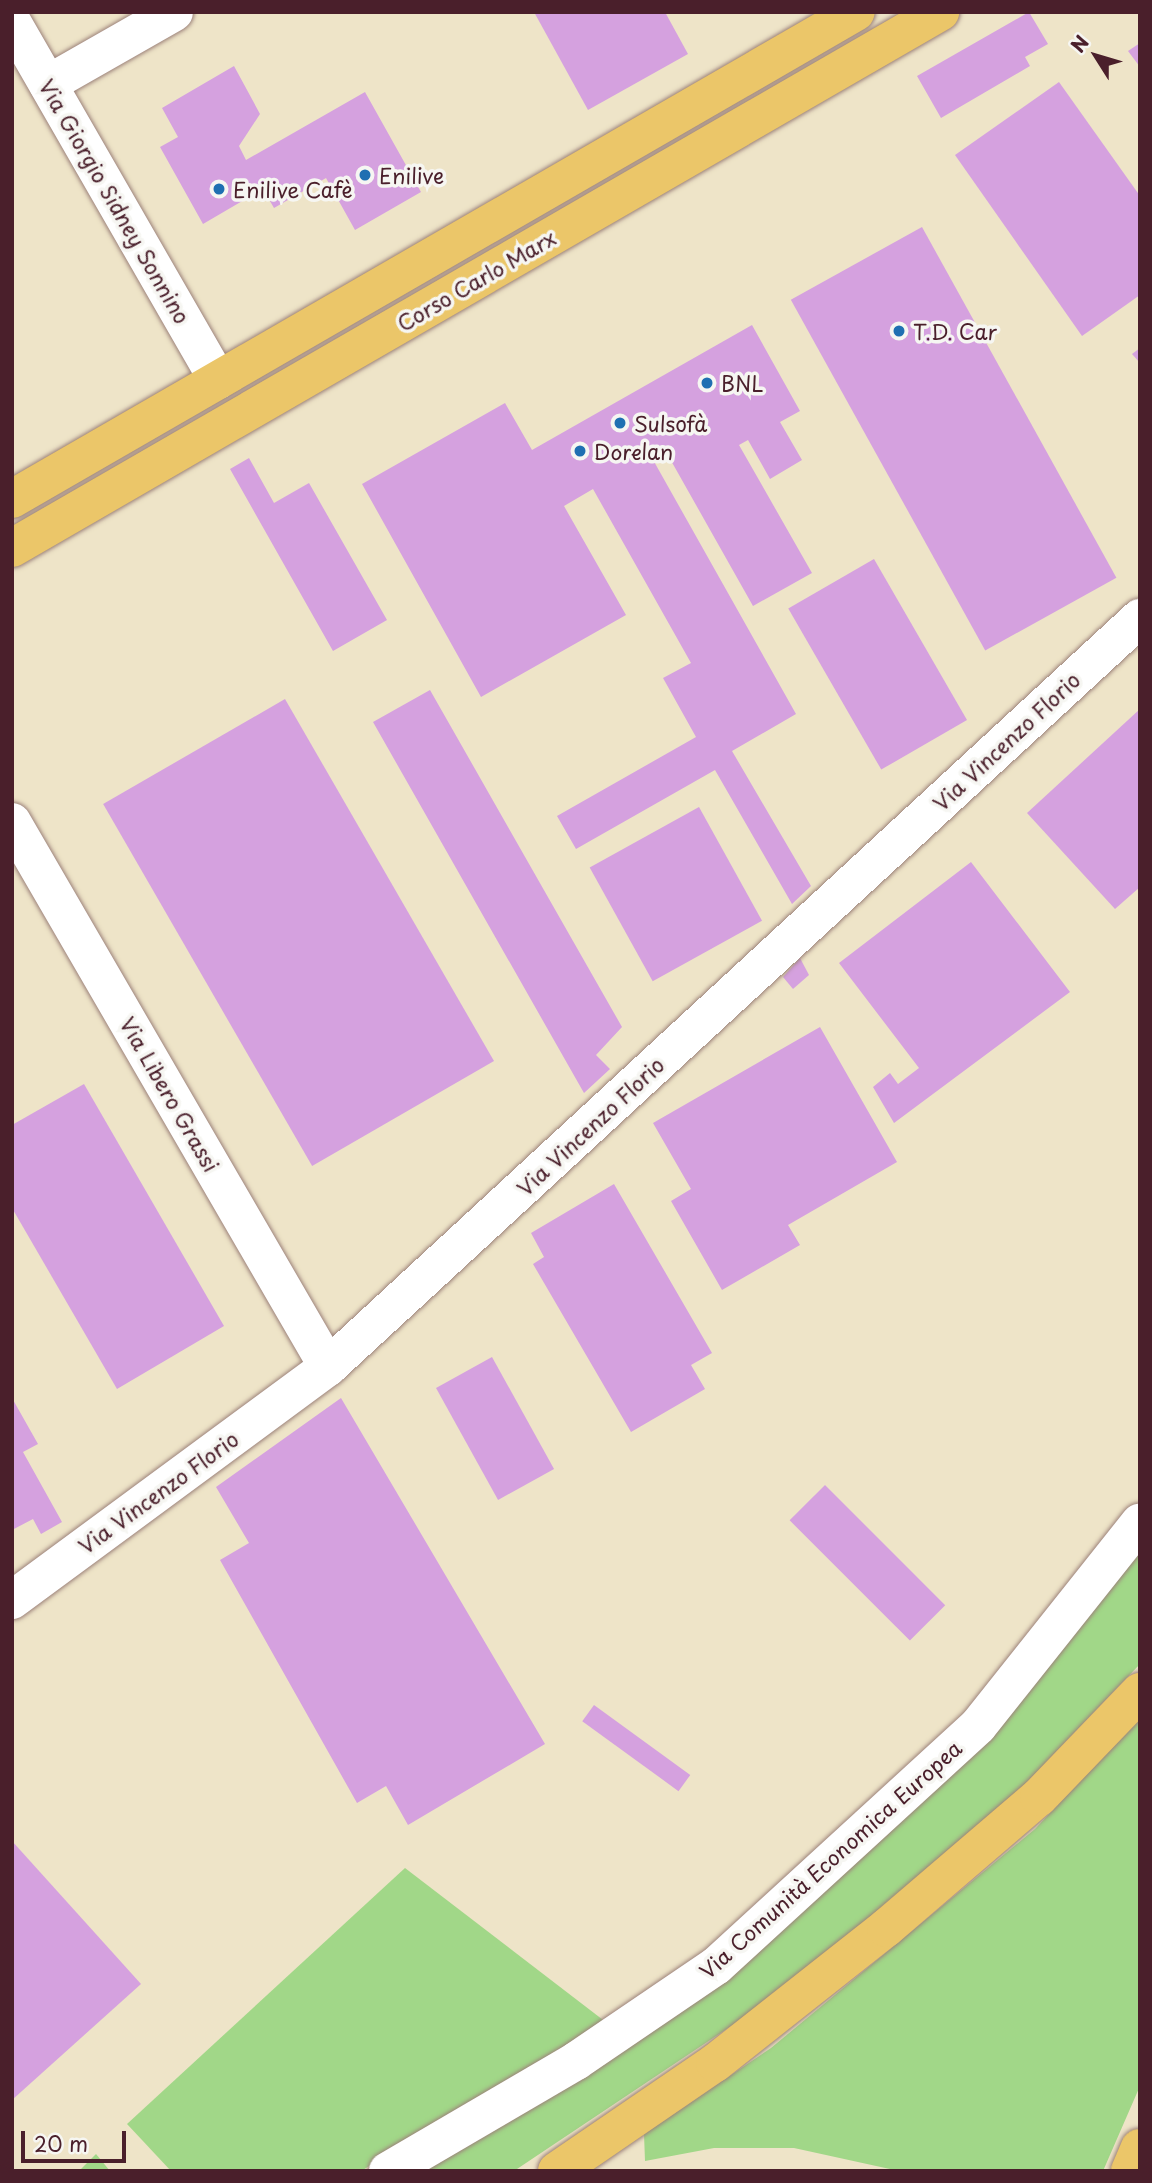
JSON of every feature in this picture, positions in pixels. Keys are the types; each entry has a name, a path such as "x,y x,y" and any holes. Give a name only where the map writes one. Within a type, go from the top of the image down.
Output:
{"main road":[{"name":"Corso Carlo Marx","path":"12,499 856,12"},
{"name":"Corso Carlo Marx","path":"12,548 940,12"},
{"path":"557,2171 715,2063 886,1928 1039,1797 1140,1692"},
{"path":"1130,2171 1140,2148"}],"street":[{"path":"48,84 174,12"},
{"name":"Via Giorgio Sidney Sonnino","path":"12,22 219,380"},
{"name":"Via Vincenzo Florio","path":"12,1600 328,1367 1140,618"},
{"name":"Via Libero Grassi","path":"12,822 328,1367"},
{"name":"Via Comunità Economica Europea","path":"388,2171 576,2061 716,1966 978,1726 1140,1522"}],"green space":[{"path":"1140,1540 1140,1664 1007,1803 779,1994 514,2171 416,2171 689,2004"},
{"path":"1140,1718 1140,2086 1103,2171 899,2171 794,2148 714,2148 645,2161 644,2134 771,2048 1035,1829"},
{"path":"405,1868 607,2023 361,2171 171,2171 127,2124"},
{"path":"96,2154 110,2171 79,2171"}],"building":[{"path":"534,12 665,12 688,54 588,110"},
{"path":"1029,12 1048,44 1025,57 1030,66 941,118 917,76"},
{"path":"1140,43 1140,67 1128,51"},
{"path":"234,66 260,114 239,146 246,160 365,92 421,192 355,230 326,178 274,208 263,189 203,224 160,147 178,137 162,108"},
{"path":"1059,82 1140,196 1140,295 1082,336 955,155"},
{"path":"922,227 1116,578 985,650 791,300"},
{"path":"752,325 800,411 780,422 802,460 770,479 748,440 739,445 812,573 753,606 665,450 652,458 796,714 732,751 811,886 792,904 715,770 576,849 557,816 696,737 663,678 691,663 593,489 564,506 626,615 481,697 362,484 505,403 532,450"},
{"path":"1140,348 1140,363 1132,354"},
{"path":"249,458 274,503 309,483 387,620 333,651 230,469"},
{"path":"874,559 967,720 881,770 788,608"},
{"path":"430,690 622,1027 596,1055 610,1069 584,1093 373,722"},
{"path":"285,699 494,1061 312,1166 103,804"},
{"path":"1140,709 1140,887 1115,909 1027,813"},
{"path":"699,807 762,921 653,981 590,868"},
{"path":"971,862 1070,992 894,1123 873,1087 890,1073 898,1084 919,1068 839,963"},
{"path":"800,958 809,975 793,989 783,977"},
{"path":"820,1027 897,1162 788,1225 800,1245 722,1290 671,1201 691,1189 653,1123"},
{"path":"84,1084 224,1326 117,1389 12,1208 12,1125"},
{"path":"614,1184 712,1353 691,1365 705,1389 631,1432 533,1264 544,1257 531,1233"},
{"path":"492,1357 554,1469 498,1500 436,1388"},
{"path":"12,1398 38,1444 23,1452 62,1522 41,1534 33,1519 12,1530"},
{"path":"341,1398 545,1744 408,1825 386,1786 357,1803 220,1560 249,1543 216,1487"},
{"path":"825,1485 945,1605 910,1641 790,1520"},
{"path":"594,1705 690,1775 679,1791 582,1721"},
{"path":"12,1841 141,1984 12,2100"}],"place":[{"name":"Enilive","path":"365,175"},
{"name":"Enilive Cafè","path":"219,189"},
{"name":"T.D. Car","path":"899,331"},
{"name":"BNL","path":"707,383"},
{"name":"Sulsofà","path":"620,423"},
{"name":"Dorelan","path":"580,451"}]}
